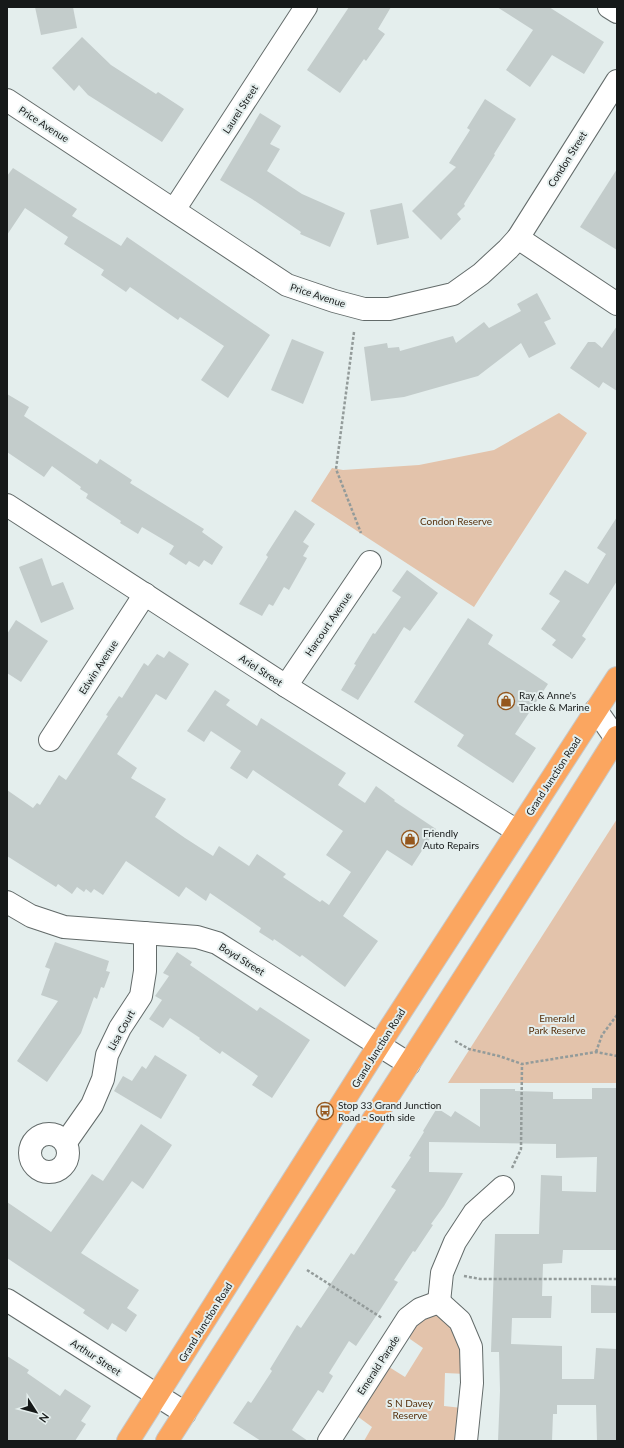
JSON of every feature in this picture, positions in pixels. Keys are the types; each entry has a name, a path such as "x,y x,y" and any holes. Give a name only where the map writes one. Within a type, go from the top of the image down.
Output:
{"highway":[{"name":"Grand Junction Road","path":"128,1441 158,1396 379,1045 617,678"},
{"path":"167,1441 546,850 617,734"},
{"path":"517,831 546,850"}],"street":[{"name":"Laurel Street","path":"174,210 306,7"},
{"path":"609,7 617,12"},
{"name":"Condon Street","path":"518,238 617,81"},
{"name":"Price Avenue","path":"7,100 287,285 334,301 364,309 389,309 453,294 481,274 518,238"},
{"path":"518,238 617,304"},
{"name":"Ariel Street","path":"7,505 286,686 517,831"},
{"name":"Harcourt Avenue","path":"286,686 370,562"},
{"name":"Edwin Avenue","path":"50,740 145,594"},
{"path":"596,710 617,734"},
{"name":"Boyd Street","path":"7,902 31,916 64,927 146,932 196,937 217,943 409,1064"},
{"name":"Lisa Court","path":"66,1142 92,1105 103,1079 107,1056 120,1028 141,996 145,971 146,932"},
{"path":"466,1441 472,1383 471,1347 460,1321 439,1302 442,1273 455,1242 474,1213 503,1187"},
{"name":"Arthur Street","path":"7,1300 185,1413"},
{"name":"Emerald Parade","path":"329,1441 408,1318 420,1309 439,1302"}],"path":[{"path":"354,332 336,469 361,533"},
{"path":"596,1052 602,1035 617,1015"},
{"path":"455,1041 469,1049 499,1056 522,1064 596,1052 617,1056"},
{"path":"503,1187 521,1149 522,1064"},
{"path":"307,1270 401,1330"},
{"path":"442,1273 480,1279 617,1279"}],"green space":[{"name":"Condon Reserve","path":"559,413 587,433 474,607 311,501 332,468 343,470 419,465 494,450"},
{"name":"Emerald Park Reserve","path":"617,819 617,1083 448,1083"},
{"name":"S N Davey Reserve","path":"436,1314 448,1320 466,1360 466,1374 445,1373 444,1406 462,1408 460,1441 364,1441 372,1427 357,1416 389,1367 405,1377 423,1348 410,1339 412,1329 418,1322"}],"building":[{"path":"35,7 73,7 77,28 41,35"},
{"path":"349,7 391,7 378,29 385,34 366,61 364,59 340,93 307,70"},
{"path":"497,7 549,7 604,42 584,74 552,55 530,87 506,70 533,30"},
{"path":"82,37 111,65 156,94 158,92 184,109 162,142 88,95 79,85 74,91 52,68"},
{"path":"485,99 516,119 464,204 465,206 457,214 461,219 441,240 412,211 456,167 449,163 470,130 467,128"},
{"path":"260,113 281,126 270,144 280,149 267,171 302,194 345,213 330,247 300,234 301,232 252,199 220,180"},
{"path":"13,168 77,209 72,216 121,246 127,237 270,335 228,398 201,380 224,346 180,317 178,320 130,287 126,292 101,275 104,270 64,244 68,237 25,208 7,235 7,176"},
{"path":"617,169 617,250 580,227"},
{"path":"402,203 409,238 377,245 370,210"},
{"path":"537,293 551,319 544,322 556,344 529,358 521,343 478,376 404,397 371,401 364,347 387,343 388,348 399,347 400,351 453,336 456,343 484,322 489,328 521,311 517,304"},
{"path":"617,326 617,391 603,382 599,388 570,368 588,342 595,342 602,348"},
{"path":"292,339 324,352 303,404 271,390"},
{"path":"7,394 29,407 24,416 97,464 100,459 132,480 130,483 204,529 202,532 223,547 212,565 204,560 199,567 189,561 186,565 169,554 174,546 142,527 138,534 120,523 121,521 86,498 88,494 80,489 81,487 52,466 44,477 7,452"},
{"path":"295,510 315,524 303,542 309,546 303,556 307,558 289,590 284,587 273,606 269,604 262,616 239,604 268,557 266,555"},
{"path":"617,517 617,581 582,636 586,639 572,659 552,645 556,640 541,629 560,601 549,594 565,570 588,584 606,554 597,548"},
{"path":"42,558 52,586 63,582 74,609 41,623 19,567"},
{"path":"407,570 438,593 410,631 404,627 358,700 341,690 356,665 354,664 373,633 375,634 401,597 392,591"},
{"path":"468,618 493,635 488,644 548,684 515,734 536,748 513,783 457,746 464,735 414,702"},
{"path":"16,620 48,641 21,682 7,673 7,634"},
{"path":"169,651 189,664 166,700 156,694 117,754 137,768 131,778 166,799 155,817 185,838 213,856 219,846 249,866 257,854 286,874 283,877 320,902 322,900 329,905 351,872 326,855 343,831 253,770 247,779 230,768 241,751 211,731 204,742 187,731 215,690 230,700 226,705 257,726 261,718 346,773 338,785 365,803 376,786 395,800 394,801 436,829 412,866 387,850 343,916 378,941 345,987 302,955 300,957 274,939 273,941 259,932 261,928 210,893 206,901 186,887 179,897 126,861 103,895 94,889 91,893 86,889 84,892 77,887 72,894 58,884 56,887 7,856 7,790 33,808 37,803 40,805 59,775 66,780 108,716 106,715 119,696 122,698 144,663 148,666 157,654 164,658"},
{"path":"55,942 109,961 106,971 110,972 104,988 101,987 97,999 94,997 81,1033 47,1082 17,1061 58,1001 41,995 50,969 45,967"},
{"path":"177,952 192,962 190,965 257,1011 260,1007 310,1040 272,1098 252,1085 258,1076 222,1051 220,1054 199,1039 200,1038 170,1018 163,1028 149,1019 162,1000 155,996 169,976 163,973"},
{"path":"155,1055 187,1075 161,1119 114,1091 123,1076 132,1081 142,1066 146,1069"},
{"path":"592,1088 617,1088 617,1250 563,1250 562,1263 543,1264 542,1296 552,1296 551,1318 512,1318 511,1344 562,1346 562,1379 594,1379 596,1348 617,1349 617,1441 597,1441 596,1405 557,1405 557,1414 553,1414 552,1441 498,1441 500,1391 499,1352 491,1352 495,1234 539,1234 541,1175 562,1176 562,1191 596,1192 597,1157 556,1158 556,1144 429,1142 429,1172 463,1173 444,1206 431,1224 433,1225 415,1252 413,1251 394,1280 398,1282 380,1310 356,1346 349,1341 329,1373 333,1376 323,1393 318,1390 292,1430 308,1441 261,1441 233,1423 248,1401 251,1403 272,1371 270,1369 297,1325 301,1328 351,1253 354,1255 396,1190 391,1187 411,1157 409,1156 437,1108 451,1117 455,1111 480,1127 480,1089 515,1089 515,1091 553,1092 553,1099 592,1099"},
{"path":"141,1124 172,1145 143,1189 132,1181 81,1253 139,1290 127,1308 137,1315 126,1332 112,1323 108,1330 83,1313 85,1310 7,1258 7,1202 51,1232 92,1174 103,1181"},
{"path":"591,1285 617,1286 617,1313 591,1313"},
{"path":"7,1356 29,1370 27,1373 60,1396 65,1389 91,1406 81,1421 86,1424 75,1441 7,1441"}],"place":[{"name":"Ray & Anne's Tackle & Marine","path":"506,701"},
{"name":"Friendly Auto Repairs","path":"410,839"},
{"name":"Stop 33 Grand Junction Road - South side","path":"325,1111"}]}
